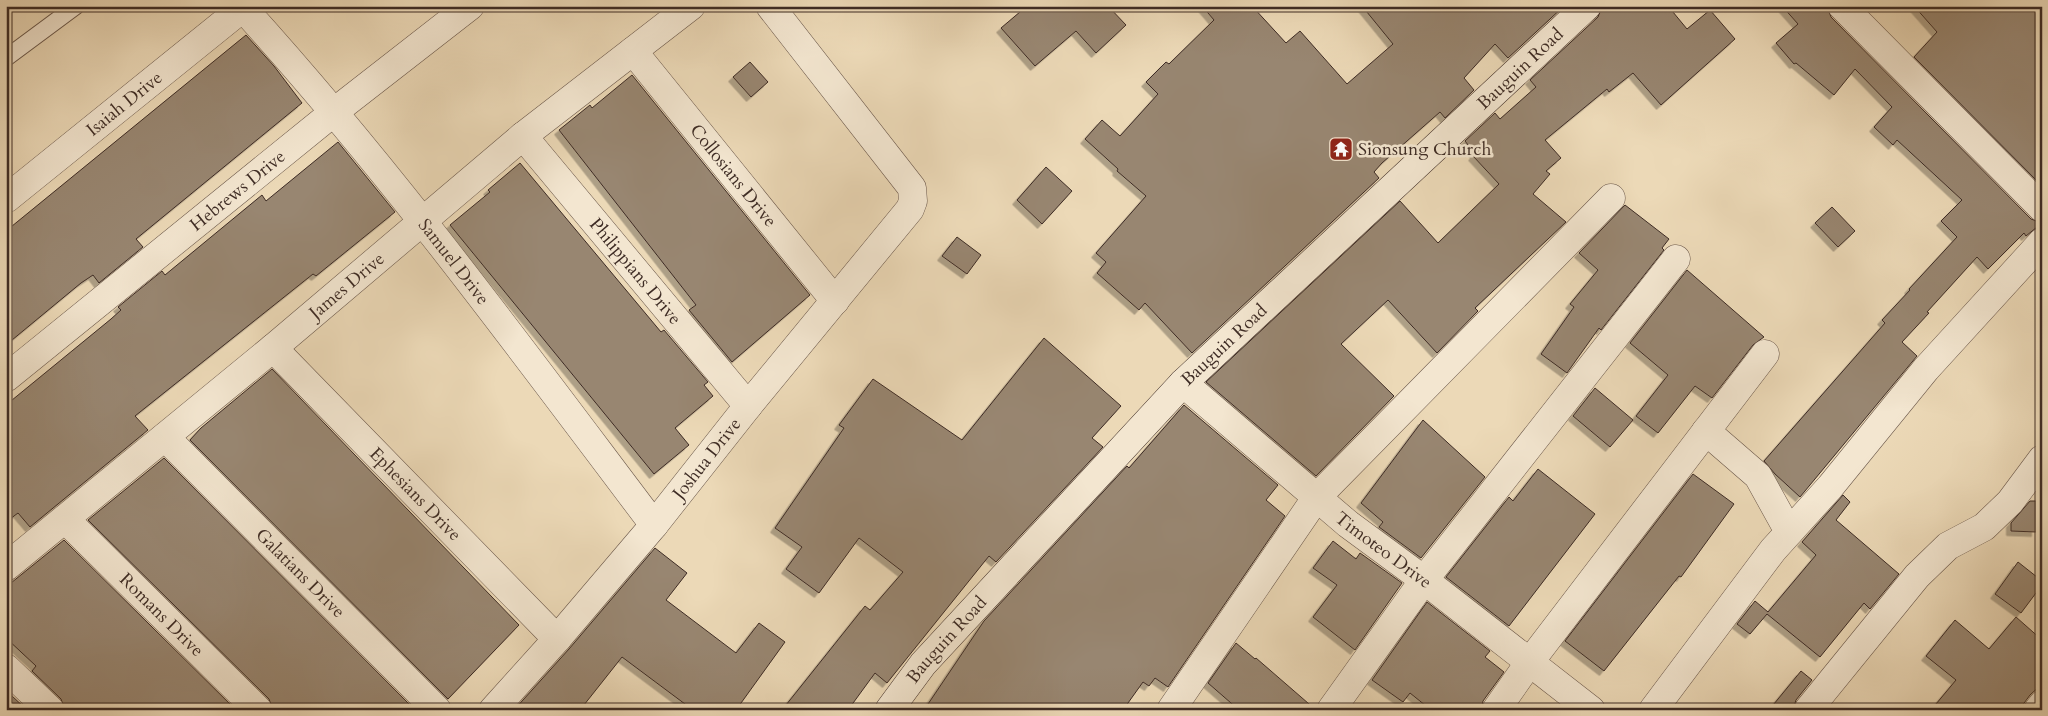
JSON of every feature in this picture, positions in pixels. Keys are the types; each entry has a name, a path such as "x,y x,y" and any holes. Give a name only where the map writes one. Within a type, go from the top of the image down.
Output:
{"street":[{"name":"Hebrews Drive","path":"6,378 334,112 470,6"},
{"name":"James Drive","path":"6,567 273,348 523,136 691,6"},
{"name":"Joshua Drive","path":"493,710 557,639 654,525 748,406 910,209 913,201 912,188 770,6"},
{"name":"Bauguin Road","path":"889,710 923,664 1183,383 1587,6"},
{"path":"1842,6 2042,208"},
{"name":"Samuel Drive","path":"244,7 423,220 654,525"},
{"name":"Isaiah Drive","path":"6,199 244,7"},
{"name":"Collosians Drive","path":"633,51 835,301"},
{"name":"Philippians Drive","path":"523,136 748,406"},
{"path":"1171,710 1316,498 1611,198"},
{"path":"1653,710 1773,550 1830,487 1926,369 2042,242"},
{"path":"1331,710 1424,580 1676,259"},
{"name":"Ephesians Drive","path":"273,348 557,639"},
{"path":"1496,710 1529,663 1765,354"},
{"name":"Timoteo Drive","path":"1183,383 1348,524 1424,580 1591,710"},
{"path":"1706,431 1758,476 1789,532"},
{"name":"Galatians Drive","path":"165,437 437,710"},
{"path":"1808,710 1917,576 1948,546 1984,527 2010,502 2042,459"},
{"name":"Romans Drive","path":"64,519 258,710"},
{"path":"6,668 50,710"},
{"path":"2038,710 2042,705"}],"lane":[{"path":"6,58 76,6"}],"building":[{"path":"1027,6 1108,6 1126,25 1096,53 1076,31 1035,66 1001,28"},
{"path":"1202,6 1252,6 1286,43 1300,31 1347,84 1393,44 1362,6 1564,6 1508,58 1495,44 1464,78 1474,90 1445,118 1440,112 1382,163 1374,172 1379,178 1192,353 1145,303 1139,310 1097,273 1106,262 1096,253 1146,196 1117,171 1118,169 1085,139 1102,120 1120,136 1158,94 1146,82 1166,62 1169,64 1214,20"},
{"path":"1602,6 1668,6 1687,29 1710,10 1735,39 1661,105 1633,73 1609,92 1607,89 1545,140 1561,158 1546,171 1550,174 1533,194 1566,222 1475,308 1478,311 1437,353 1388,300 1341,344 1394,396 1316,476 1206,382 1400,201 1438,243 1499,184 1473,156 1475,154 1465,141 1495,113 1500,119 1536,87 1530,80 1598,17"},
{"path":"1782,6 1827,6 1831,17 2031,219 2042,223 2042,227 2037,227 2026,236 2024,233 1988,269 1977,257 1927,312 1929,313 1902,342 1917,356 1800,497 1764,461 1885,323 1882,320 1957,237 1941,221 1962,200 1897,140 1893,145 1874,127 1892,107 1855,69 1834,95 1796,63 1794,64 1776,43 1798,24"},
{"path":"1914,6 2042,6 2042,186 1914,57 1937,32"},
{"path":"246,35 274,66 302,103 136,239 143,247 99,283 93,275 81,283 6,345 6,231"},
{"path":"750,62 768,82 751,97 733,77"},
{"path":"632,75 810,295 732,362 689,310 696,305 559,130 590,105 592,108"},
{"path":"338,142 395,212 316,276 313,274 135,416 148,430 30,527 18,513 6,522 6,405 111,319 121,310 118,307 162,271 165,275 262,195 266,201"},
{"path":"520,163 661,332 664,330 708,382 704,385 713,396 675,428 689,445 654,474 450,225 490,192 488,190"},
{"path":"1046,167 1072,191 1042,224 1017,200"},
{"path":"1625,205 1669,239 1662,248 1664,250 1601,330 1599,328 1567,373 1541,354 1574,307 1570,304 1598,270 1579,253"},
{"path":"1832,207 1855,231 1838,247 1815,223"},
{"path":"957,237 981,255 967,274 942,256"},
{"path":"1687,270 1764,337 1753,345 1712,398 1695,386 1658,433 1636,416 1668,375 1630,343"},
{"path":"1044,338 1121,406 1092,438 1103,447 996,562 989,556 887,683 875,673 848,710 782,710 865,606 870,610 903,572 859,538 819,593 786,569 802,547 775,528 844,428 839,425 873,379 962,440"},
{"path":"272,369 519,625 448,699 190,440 201,428"},
{"path":"1595,388 1633,420 1610,447 1573,416"},
{"path":"1184,405 1278,485 1266,500 1285,516 1168,687 1155,678 1149,686 1143,682 1123,710 924,710 984,621 1127,466 1129,468"},
{"path":"1423,420 1485,477 1421,558 1379,527 1383,522 1361,503"},
{"path":"164,458 415,710 273,710 269,699 88,520"},
{"path":"1538,469 1595,514 1509,626 1446,577 1509,497 1513,501"},
{"path":"1693,474 1734,504 1681,577 1679,576 1604,671 1565,641"},
{"path":"1843,495 1850,502 1836,520 1899,574 1870,609 1864,603 1820,657 1767,614 1750,634 1737,624 1755,601 1768,612 1816,555 1802,542"},
{"path":"2030,501 2036,501 2036,532 2011,531 2011,523"},
{"path":"64,540 236,710 65,710 61,699 32,671 36,666 6,638 6,587"},
{"path":"1333,541 1356,559 1360,553 1402,583 1355,650 1313,617 1337,585 1313,568"},
{"path":"655,548 687,573 666,600 736,653 759,623 785,642 736,710 693,710 622,657 580,710 514,710 569,649"},
{"path":"2018,562 2042,581 2042,585 2021,613 1995,594"},
{"path":"1427,602 1490,651 1485,657 1504,672 1483,701 1481,710 1431,710 1410,693 1403,702 1372,680"},
{"path":"2016,617 2042,640 2042,684 2030,695 2019,710 1931,710 1956,680 1926,656 1955,620 1989,649"},
{"path":"1236,643 1316,710 1239,710 1208,683"},
{"path":"1801,671 1812,680 1796,700 1793,710 1769,710"},
{"path":"11,695 27,710 6,710 6,701"}],"place":[{"name":"Sionsung Church","path":"1341,149"}]}
